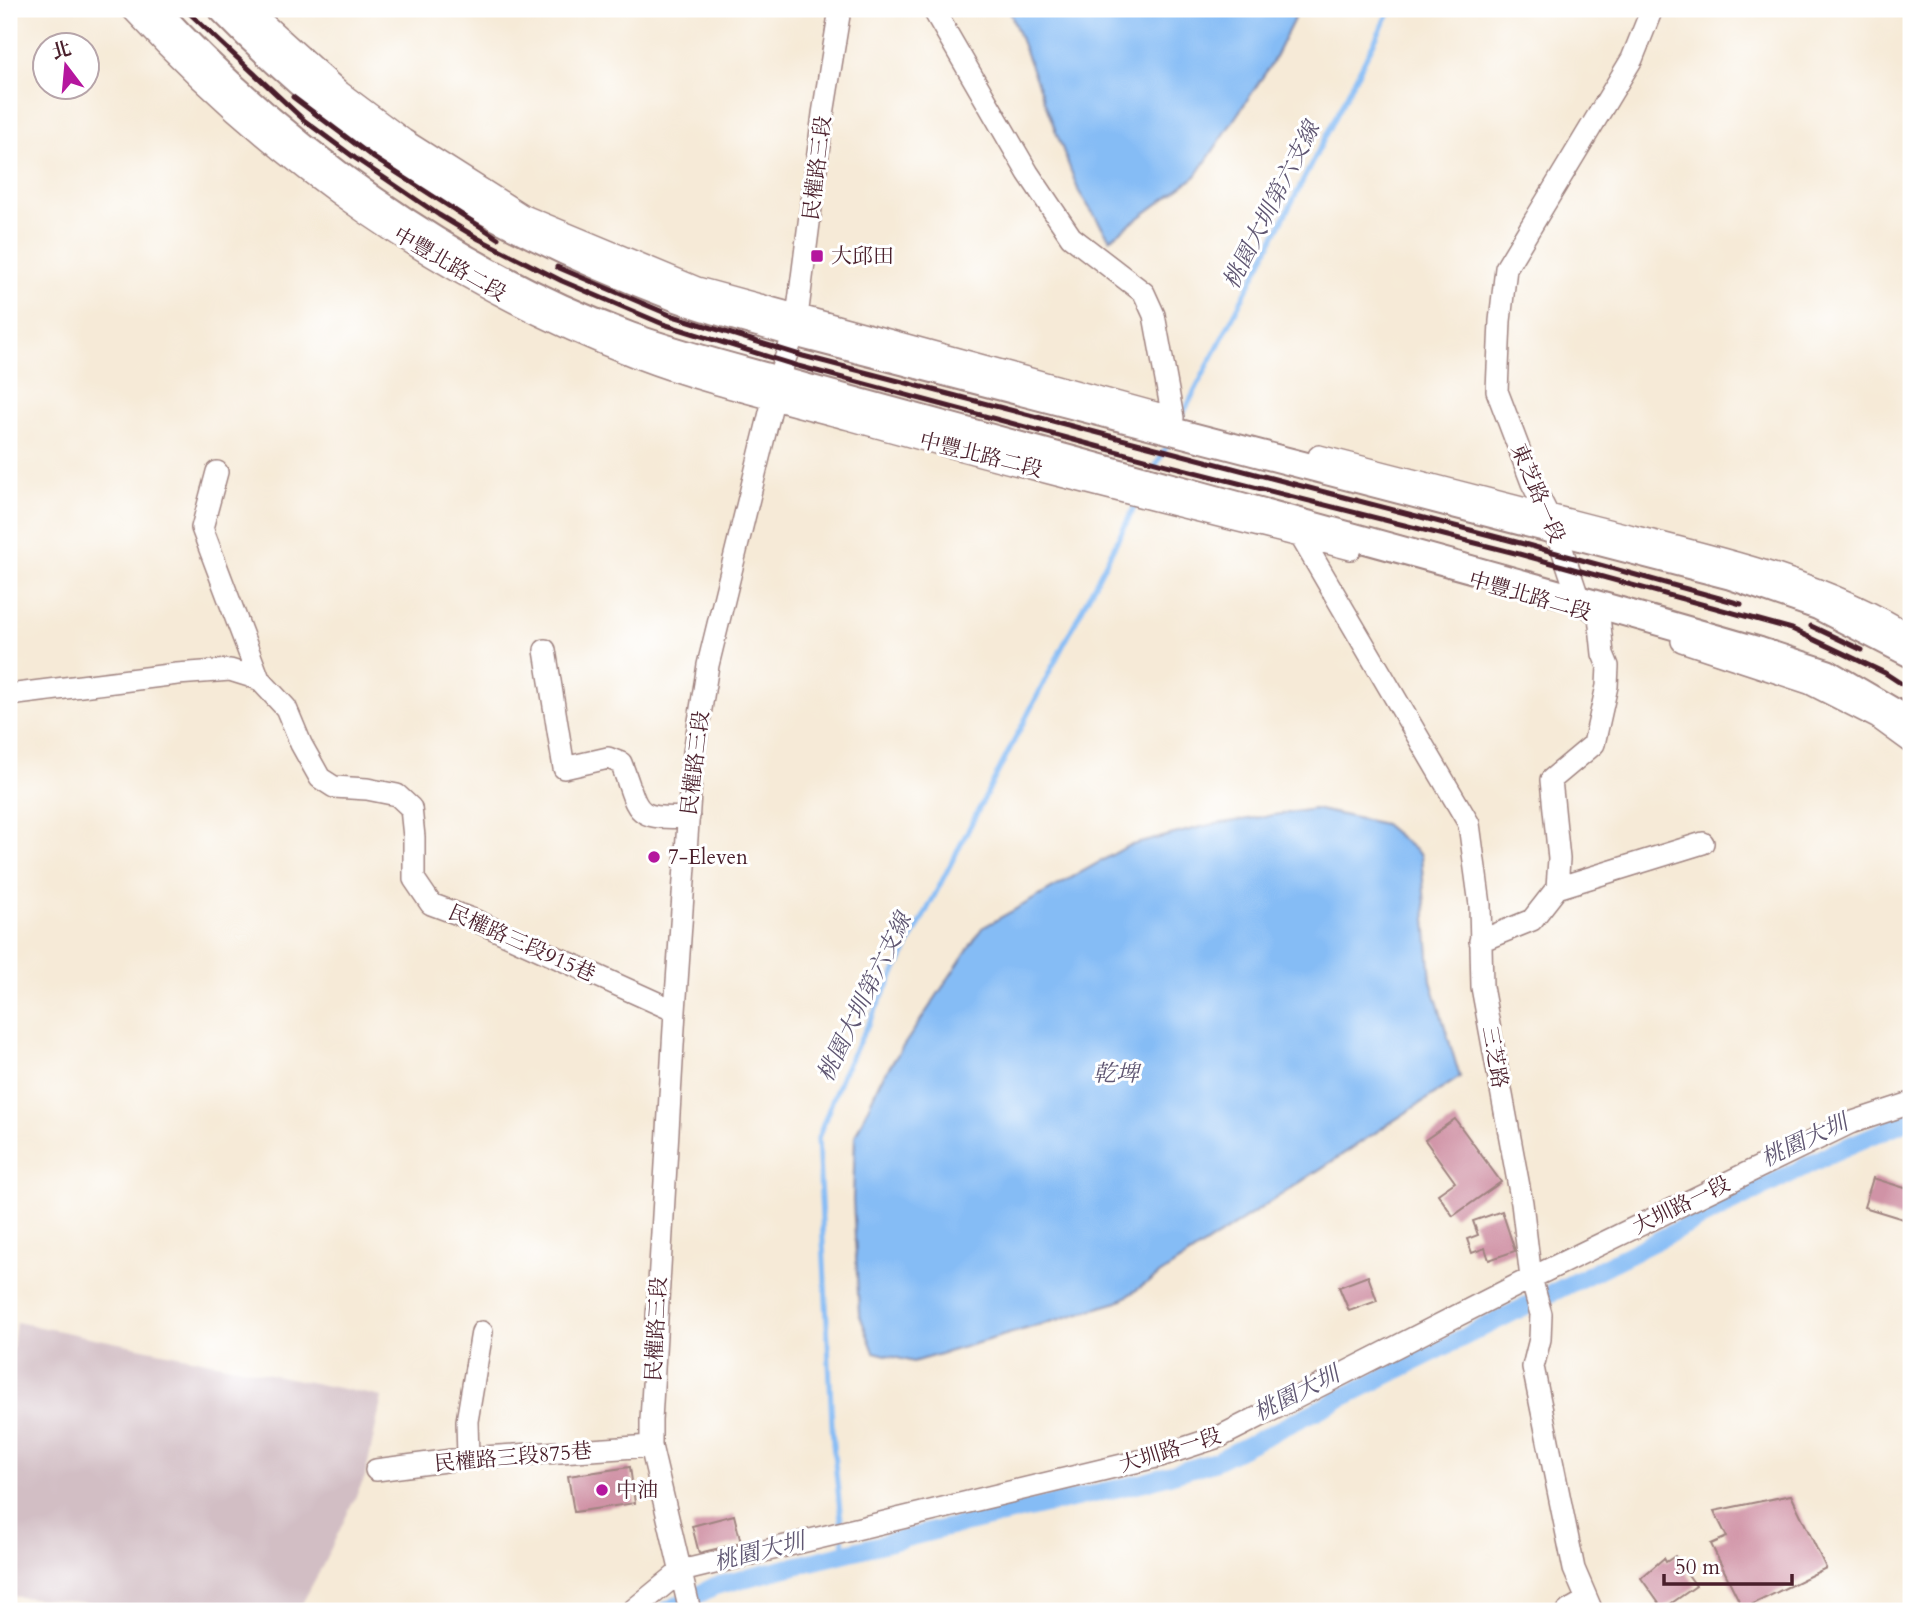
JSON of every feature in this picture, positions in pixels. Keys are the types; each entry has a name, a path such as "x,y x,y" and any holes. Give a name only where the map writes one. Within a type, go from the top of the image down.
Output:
{"main road":[{"name":"中豐北路二段","path":"155,9 185,41 270,119 402,218 495,274 553,303 630,336 724,366 776,389 1589,608 1760,651 1827,673 1911,722"},
{"path":"222,9 267,54 341,117 418,171 499,218 589,262 680,299 795,325 1551,522 1805,601 1911,654"}],"street":[{"name":"中豐北路二段","path":"132,9 167,48 243,119 304,170 402,238 490,290 619,349 654,363 776,389 916,438 1589,608 1809,682 1878,718 1911,742"},
{"path":"248,9 340,92 404,140 522,215 696,288 795,325 1173,418 1551,522 1755,569 1814,589 1893,624 1911,636"},
{"name":"民權路三段","path":"690,1611 651,1446 675,1011 692,765 708,665 776,389 795,325 840,9"},
{"path":"933,9 1028,173 1071,237 1144,293 1154,315 1173,418"},
{"name":"東芝路一段","path":"1557,888 1559,859 1551,780 1594,744 1607,686 1608,666 1589,608 1532,483 1497,391 1500,321 1506,268 1632,59 1653,9"},
{"path":"217,472 202,528 259,679"},
{"name":"三芝路","path":"1301,537 1469,824 1480,905 1482,987 1522,1203 1533,1283 1541,1311 1540,1339 1534,1367 1574,1569 1589,1606"},
{"path":"545,650 564,768 608,758 621,763 637,808 645,815 658,819 689,817"},
{"path":"9,695 230,670 259,679"},
{"name":"民權路三段915巷","path":"259,679 286,708 301,744 320,778 334,787 367,789 397,795 411,808 414,879 432,904 474,920 675,1011"},
{"path":"1480,941 1532,920 1557,888 1703,843"},
{"name":"大圳路一段","path":"632,1611 681,1572 1160,1456 1221,1436 1850,1123 1911,1103"},
{"path":"468,1458 467,1421 482,1332"},
{"name":"民權路三段875巷","path":"376,1470 468,1458 651,1446"},
{"path":"1568,1611 1589,1606"}],"shaded area":[{"path":"16,1322 382,1397 365,1477 298,1611 176,1611 9,1596 9,1379"}],"water":[{"path":"1009,9 1299,9 1272,63 1196,176 1110,239 1079,192"},
{"name":"乾埤","path":"1314,809 1384,824 1421,855 1431,981 1460,1077 1118,1302 913,1362 874,1352 859,1313 853,1200 855,1136 880,1081 982,928 1128,846 1209,825"}],"building":[{"path":"1455,1119 1501,1182 1453,1216 1438,1194 1455,1182 1425,1140"},
{"path":"1873,1178 1911,1190 1903,1219 1864,1207"},
{"path":"1502,1211 1515,1251 1489,1260 1485,1248 1472,1253 1467,1239 1478,1235 1473,1221"},
{"path":"1368,1276 1377,1301 1349,1311 1339,1287"},
{"name":"中油","path":"630,1467 635,1503 574,1512 568,1476"},
{"path":"1791,1495 1826,1568 1743,1609 1711,1544 1727,1537 1714,1511"},
{"path":"734,1515 741,1543 699,1553 692,1526"},
{"path":"1675,1556 1696,1586 1663,1609 1641,1578 1664,1558 1666,1562"}],"waterway":[{"name":"桃園大圳第六支線","path":"1181,418 1391,9"},
{"name":"桃園大圳第六支線","path":"1155,467 1167,446"},
{"name":"桃園大圳第六支線","path":"842,1529 833,1444 818,1138 842,1075 1136,504"},
{"name":"桃園大圳","path":"666,1611 715,1586 1145,1482 1216,1461 1832,1153 1911,1119"},
{"name":"桃園大圳第六支線","path":"843,1539 845,1553"}],"railway":[{"path":"185,9 305,121 439,215 479,239 562,281 663,324 798,366 1167,465 1519,554 1792,629 1885,673 1911,690"},
{"path":"293,97 374,158 498,238"},
{"path":"557,267 670,315 803,356 1524,544 1741,604"},
{"path":"1811,626 1862,650"}],"place":[{"name":"大邱田","path":"817,256"},
{"name":"7-Eleven","path":"654,857"},
{"name":"中油","path":"602,1490"}]}
